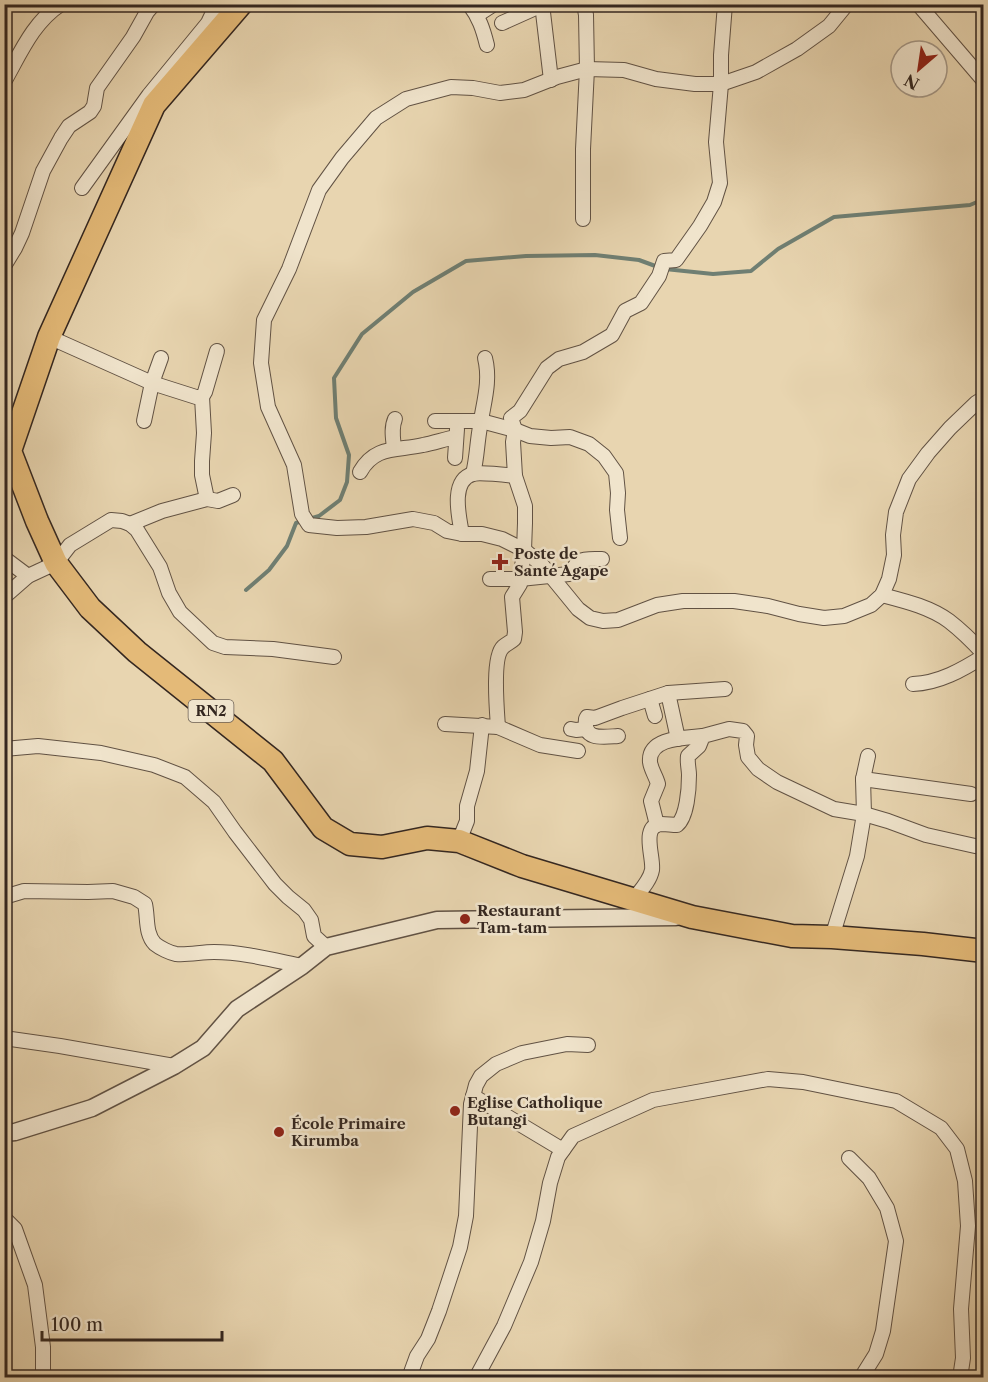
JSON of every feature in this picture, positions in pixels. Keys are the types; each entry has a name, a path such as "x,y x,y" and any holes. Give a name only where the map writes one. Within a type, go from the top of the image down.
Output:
{"highway":[{"name":"RN2","path":"241,4 154,105 49,337 7,450 57,563 90,608 137,652 273,760 323,828 350,844 382,847 427,838 459,841 522,866 692,917 792,936 923,944 984,951"}],"street":[{"path":"4,82 30,36 50,11 61,4"},
{"path":"4,266 22,232 43,171 61,138 69,126 90,112 97,96 97,88 154,4"},
{"path":"82,188 148,95 208,22 218,4"},
{"path":"487,45 483,28 473,10 494,4"},
{"path":"583,219 583,149 587,69 584,4"},
{"path":"498,727 496,692 498,656 502,647 514,639 512,597 520,584 524,550 525,506 515,476 513,442 515,430 511,418 520,411 547,368 559,358 583,351 612,335 626,311 641,303 659,276 664,261 676,260 714,202 720,183 716,142 725,4"},
{"path":"847,4 829,26 797,49 756,72 721,84 676,82 624,70 587,69 524,90 500,93 451,87 406,99 376,118 342,158 319,190 289,269 264,320 261,363 268,407 294,465 305,519 337,528 413,519 434,523 447,531 482,534 502,539 524,550 542,565 578,609 590,618 603,621 618,620 657,605 683,601 734,601 824,618 844,616 871,605 882,595 889,579 894,555 893,535 896,512 909,479 950,428 984,398"},
{"path":"918,4 984,81"},
{"path":"502,23 542,5 551,80"},
{"path":"49,337 153,383 202,397"},
{"path":"207,499 202,475 204,434 202,397 217,351"},
{"path":"144,421 161,358"},
{"path":"473,474 488,384 485,358"},
{"path":"394,448 392,431 395,419"},
{"path":"435,421 481,421 530,436 570,437 589,444 604,456 616,473 618,493 616,510 620,537"},
{"path":"454,458 458,421"},
{"path":"360,472 366,462 382,451 456,437"},
{"path":"462,534 458,510 458,491 462,480 473,474 515,476"},
{"path":"130,524 162,511 207,499 218,501 233,495"},
{"path":"4,597 28,576 57,563 70,545 111,520 122,521 137,530 160,567 169,593 180,612 213,643 232,648 273,649 334,657"},
{"path":"4,558 28,576"},
{"path":"490,579 520,579 569,574 578,561 602,559"},
{"path":"882,595 915,604 948,620 984,655 962,670 927,683 913,684"},
{"path":"618,736 598,737 588,733 587,717 595,718 669,693 725,689"},
{"path":"669,693 678,739"},
{"path":"650,699 655,716"},
{"path":"445,724 498,727 540,745 578,751"},
{"path":"459,841 467,821 467,806 477,771 482,725"},
{"path":"571,729 586,729"},
{"path":"657,825 651,801 658,784 650,764 652,751 658,744 729,729 743,730 747,736 748,757 758,769 777,782 834,809 864,814 926,835 984,848"},
{"path":"634,899 647,882 652,870 649,835 653,828 662,824 677,825 681,822 686,807 688,756 699,746 703,736"},
{"path":"4,749 38,746 101,753 154,765 185,777 214,802 275,884 304,910 311,920 314,936 326,947"},
{"path":"832,937 857,856 864,814 863,779 868,756"},
{"path":"863,779 970,794"},
{"path":"4,897 24,891 112,891 134,897 144,904 149,936 157,946 174,953 233,953 302,966"},
{"path":"4,1133 15,1132 92,1108 174,1066 203,1048 237,1009 302,966 326,947 437,920 692,917"},
{"path":"4,1038 174,1066"},
{"path":"409,1377 439,1311 460,1247 466,1216 471,1104 476,1085 481,1076 496,1064 522,1053 567,1044 588,1045"},
{"path":"476,1377 504,1326 531,1262 558,1157 573,1136 653,1100 768,1079 803,1082 896,1101 940,1128 957,1149 965,1181 969,1226 962,1309 963,1358 960,1377"},
{"path":"473,1096 563,1150"},
{"path":"849,1158 869,1178 887,1208 896,1241 883,1331 876,1354 861,1377"},
{"path":"4,1218 15,1229 35,1285 43,1377"}],"waterway":[{"path":"665,269 713,274 751,271 778,249 834,217 970,205 984,199"},
{"path":"309,519 319,516 340,500 347,482 349,455 336,418 334,378 362,334 413,292 466,261 526,256 595,255 639,260 658,267"},
{"path":"246,590 269,570 287,546 296,523 302,521"}],"place":[{"name":"Poste de Santé Agape","path":"500,562"},
{"name":"Restaurant Tam-tam","path":"465,919"},
{"name":"Eglise Catholique Butangi","path":"455,1111"},
{"name":"École Primaire Kirumba","path":"279,1132"}]}
